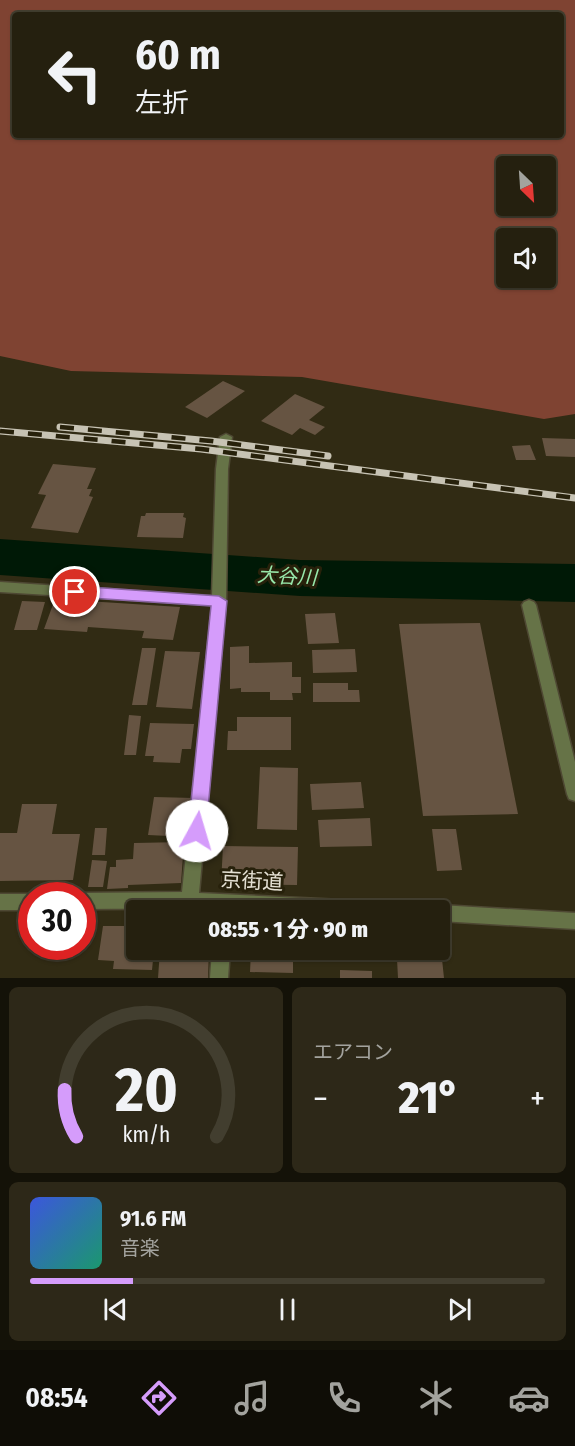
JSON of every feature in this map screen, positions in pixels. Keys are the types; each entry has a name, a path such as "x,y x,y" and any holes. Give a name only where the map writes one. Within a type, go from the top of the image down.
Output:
{"street":[{"path":"190,900 219,600 222,469 226,437"},
{"path":"0,587 219,600"},
{"path":"529,605 575,794"},
{"name":"京街道","path":"96,901 126,901"},
{"path":"0,902 18,902"},
{"path":"450,915 575,921"},
{"path":"219,978 220,960"}],"shaded area":[{"path":"0,0 575,0 575,414 544,419 302,377 71,371 0,356"}],"building":[{"path":"223,381 245,391 207,418 185,407"},
{"path":"295,394 325,407 309,420 325,427 315,435 300,428 292,435 261,421"},
{"path":"542,438 575,439 575,457 546,456"},
{"path":"530,445 536,460 516,460 512,446"},
{"path":"53,464 96,468 87,489 92,489 89,496 93,497 78,533 31,528 46,495 38,494"},
{"path":"146,513 184,513 183,517 186,518 183,538 137,537 141,516 145,516"},
{"path":"55,599 180,607 173,640 142,638 144,631 88,627 87,632 44,629"},
{"path":"22,601 45,602 37,630 14,630"},
{"path":"335,613 339,643 308,644 305,614"},
{"path":"480,623 518,814 423,816 399,624"},
{"path":"249,646 249,663 292,662 292,677 301,677 301,693 292,693 293,700 270,700 270,692 241,692 241,688 230,689 230,647"},
{"path":"142,648 156,648 147,705 132,705"},
{"path":"355,649 357,672 313,673 312,650"},
{"path":"165,651 200,652 192,709 156,707"},
{"path":"313,683 348,683 348,690 359,690 360,702 313,702"},
{"path":"129,715 141,716 136,755 124,755"},
{"path":"237,717 291,717 291,750 227,750 228,731 237,731"},
{"path":"150,723 194,724 191,749 182,749 180,763 153,762 154,756 145,756"},
{"path":"260,767 298,768 297,830 257,829"},
{"path":"361,782 364,808 312,810 310,784"},
{"path":"154,797 194,798 189,837 148,835"},
{"path":"22,804 57,804 52,834 80,834 73,880 0,881 0,833 17,833"},
{"path":"370,818 372,846 320,847 318,820"},
{"path":"95,828 107,828 105,855 92,855"},
{"path":"432,829 456,829 462,870 437,871"},
{"path":"184,842 181,883 128,885 128,888 107,889 110,867 116,867 116,860 133,859 134,843"},
{"path":"223,846 298,847 297,885 221,884"},
{"path":"92,860 107,861 103,887 96,887 96,882 89,882"},
{"path":"103,926 126,926 126,960 153,960 152,970 113,969 114,961 98,960"},
{"path":"159,960 209,960 208,978 158,978"},
{"path":"251,960 293,960 293,973 250,972"},
{"path":"397,960 442,960 444,978 398,978"},
{"path":"340,970 372,971 372,978 340,978"}],"waterway":[{"name":"大谷川","path":"0,557 300,578 575,583"}],"railway":[{"path":"60,427 211,441 328,456"},
{"path":"0,431 201,449 575,498"}],"route":[{"path":"75,592 219,601 197,831"}]}
